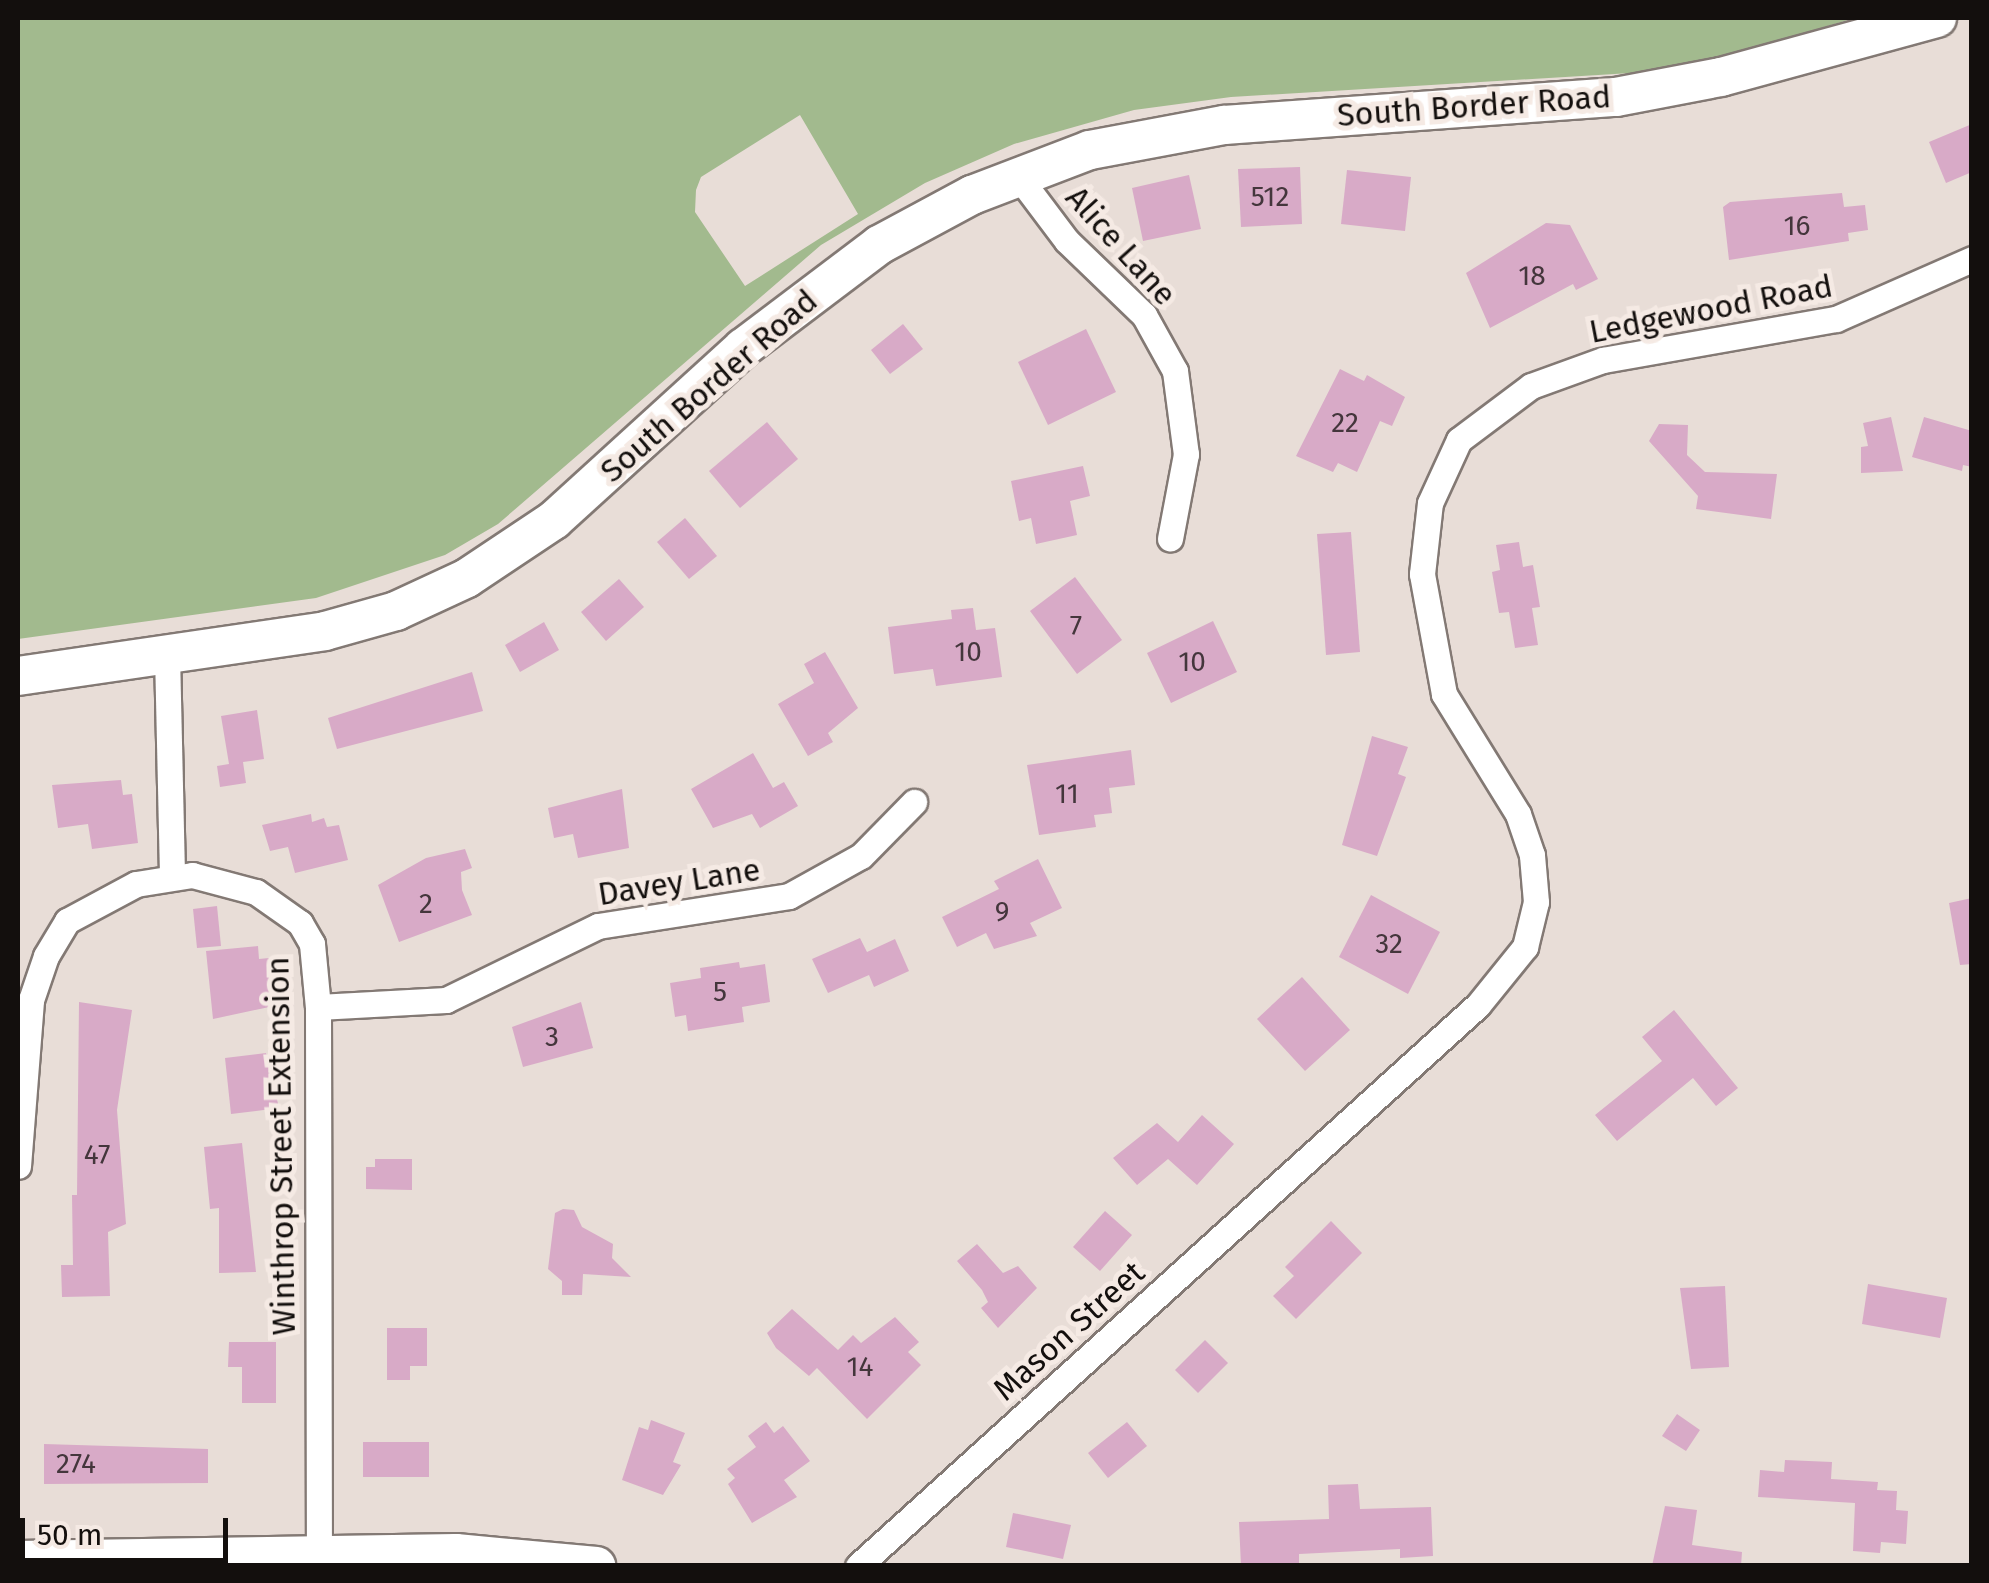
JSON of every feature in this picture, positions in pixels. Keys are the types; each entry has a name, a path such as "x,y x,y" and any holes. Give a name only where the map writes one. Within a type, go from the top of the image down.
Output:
{"main road":[{"name":"South Border Road","path":"18,676 349,626 480,572 554,520 744,348 831,280 932,214 1018,176 1176,131 1616,97 1721,78 1937,18"},
{"path":"18,1560 480,1553 596,1566"}],"street":[{"name":"Alice Lane","path":"1018,176 1066,241 1144,315 1176,371 1186,454 1170,539"},
{"name":"Ledgewood Road","path":"1323,1145 1492,991 1525,947 1536,902 1532,855 1518,814 1452,715 1429,630 1421,543 1442,468 1459,440 1532,386 1602,360 1836,319 1972,259"},
{"path":"18,1166 24,1036 46,956 67,921 88,906 172,876 166,654"},
{"name":"Davey Lane","path":"318,1007 446,1000 598,926 789,896 861,856 914,802"},
{"name":"Winthrop Street Extension","path":"172,876 232,882 294,916 312,944 318,1007 323,1558"},
{"name":"Mason Street","path":"858,1566 1323,1145"}],"green space":[{"path":"18,18 1855,18 1729,55 1631,73 1231,97 1134,110 1014,144 925,183 821,245 498,524 445,555 316,598 18,639","holes":["800,115 858,214 745,286 695,212 696,190 701,177"]}],"building":[{"path":"1972,124 1972,172 1946,183 1929,142"},
{"path":"1300,167 1302,224 1241,227 1238,169"},
{"path":"1347,170 1411,177 1405,231 1341,224"},
{"path":"1189,175 1201,229 1143,241 1132,188"},
{"path":"1842,193 1844,207 1865,205 1868,230 1848,233 1849,241 1729,260 1723,207 1730,202"},
{"path":"1546,223 1570,225 1598,279 1576,290 1573,284 1490,328 1466,273"},
{"path":"903,324 923,349 890,374 871,350"},
{"path":"1086,329 1116,392 1048,425 1018,362"},
{"path":"1340,369 1364,381 1367,375 1405,397 1392,426 1380,421 1357,472 1338,463 1333,472 1296,456"},
{"path":"1891,417 1903,471 1861,473 1861,447 1868,446 1863,423"},
{"path":"1924,417 1972,431 1972,467 1963,465 1962,471 1912,457"},
{"path":"767,422 798,459 740,508 709,471"},
{"path":"1659,424 1688,425 1687,455 1705,472 1777,474 1771,519 1696,509 1698,496 1649,441"},
{"path":"1083,466 1090,496 1070,501 1077,535 1036,544 1031,518 1019,521 1011,481"},
{"path":"685,518 717,556 689,579 657,542"},
{"path":"1351,532 1360,652 1326,655 1317,534"},
{"path":"1519,542 1523,567 1533,565 1540,607 1532,608 1538,645 1515,648 1509,612 1499,613 1492,572 1500,570 1496,545"},
{"path":"1075,577 1122,640 1077,674 1030,611"},
{"path":"619,579 644,607 606,641 581,612"},
{"path":"973,608 976,630 995,628 1002,677 936,686 933,669 894,674 888,627 952,619 951,610"},
{"path":"1213,621 1237,672 1171,703 1147,653"},
{"path":"544,622 559,650 520,672 505,645"},
{"path":"825,652 858,708 828,733 833,742 808,756 778,704 814,683 804,664"},
{"path":"472,672 483,711 337,749 328,718"},
{"path":"257,710 264,759 243,762 246,783 220,787 217,766 229,764 221,716"},
{"path":"1372,736 1408,747 1398,774 1406,777 1377,856 1342,845"},
{"path":"1131,750 1135,785 1109,788 1112,813 1094,815 1096,827 1039,835 1027,765"},
{"path":"753,753 773,788 784,782 798,806 760,828 752,814 713,828 691,789"},
{"path":"121,780 123,795 132,794 138,843 92,849 88,824 58,828 52,785"},
{"path":"622,789 629,848 578,858 573,834 554,838 548,808"},
{"path":"311,814 312,822 324,818 327,827 339,825 348,860 295,873 288,847 270,851 262,825"},
{"path":"465,849 472,868 461,872 462,890 472,915 399,942 378,885 426,858"},
{"path":"1038,859 1062,908 1030,923 1037,936 994,949 986,933 957,947 942,917 999,889 994,881"},
{"path":"1371,895 1440,932 1408,994 1339,957"},
{"path":"1972,898 1972,964 1960,965 1949,903"},
{"path":"217,906 221,946 197,948 193,909"},
{"path":"860,938 867,952 895,939 909,971 874,987 869,975 828,993 812,959"},
{"path":"258,946 259,959 269,958 274,1006 213,1019 206,951"},
{"path":"739,962 740,968 765,964 770,1002 742,1007 744,1022 688,1031 686,1015 675,1017 670,983 701,978 700,968"},
{"path":"1302,977 1350,1030 1305,1071 1257,1019"},
{"path":"79,1002 132,1010 117,1110 126,1224 108,1232 110,1296 62,1297 61,1265 73,1265"},
{"path":"581,1002 593,1048 523,1067 512,1027"},
{"path":"1674,1010 1738,1088 1716,1106 1693,1078 1617,1141 1595,1115 1662,1061 1642,1037"},
{"path":"266,1053 279,1108 231,1114 225,1058"},
{"path":"1202,1115 1234,1144 1197,1185 1168,1159 1137,1185 1113,1158 1157,1123 1178,1142"},
{"path":"242,1143 256,1272 219,1273 219,1208 210,1209 204,1147"},
{"path":"375,1159 412,1159 412,1190 366,1189 366,1167 375,1167"},
{"path":"574,1210 582,1227 613,1244 612,1258 631,1277 583,1274 582,1295 562,1295 562,1281 548,1269 555,1213"},
{"path":"1105,1211 1132,1235 1100,1271 1073,1247"},
{"path":"1331,1221 1362,1253 1296,1319 1273,1296 1294,1276 1285,1267"},
{"path":"977,1244 1003,1273 1018,1266 1037,1288 998,1328 981,1308 988,1302 982,1290 957,1261"},
{"path":"1868,1284 1947,1298 1940,1338 1862,1324"},
{"path":"1725,1286 1729,1367 1691,1369 1680,1288"},
{"path":"792,1309 838,1350 853,1335 861,1343 895,1317 919,1342 908,1352 921,1365 867,1419 817,1368 809,1376 776,1348 767,1333"},
{"path":"387,1328 427,1328 427,1366 410,1366 410,1380 387,1380"},
{"path":"1205,1340 1228,1363 1198,1393 1175,1370"},
{"path":"229,1342 276,1342 276,1403 242,1403 242,1367 228,1367"},
{"path":"1677,1414 1700,1430 1686,1451 1662,1436"},
{"path":"651,1420 685,1433 673,1462 681,1465 663,1495 622,1480 639,1427 648,1430"},
{"path":"766,1422 774,1433 783,1426 810,1461 784,1480 797,1497 752,1523 728,1484 735,1478 727,1469 756,1447 748,1436"},
{"path":"1127,1422 1147,1446 1108,1478 1088,1453"},
{"path":"363,1442 429,1442 429,1477 363,1477"},
{"path":"44,1444 208,1449 208,1483 44,1484"},
{"path":"1785,1460 1832,1462 1831,1479 1878,1482 1877,1490 1897,1491 1896,1510 1908,1511 1906,1544 1881,1542 1880,1553 1853,1551 1855,1503 1758,1497 1760,1470 1784,1472"},
{"path":"1358,1484 1360,1509 1431,1507 1433,1556 1400,1558 1400,1549 1299,1554 1299,1566 1241,1566 1239,1522 1329,1519 1328,1485"},
{"path":"1665,1506 1697,1510 1692,1545 1742,1552 1741,1566 1652,1566"},
{"path":"1013,1513 1071,1525 1063,1559 1006,1547"}]}
